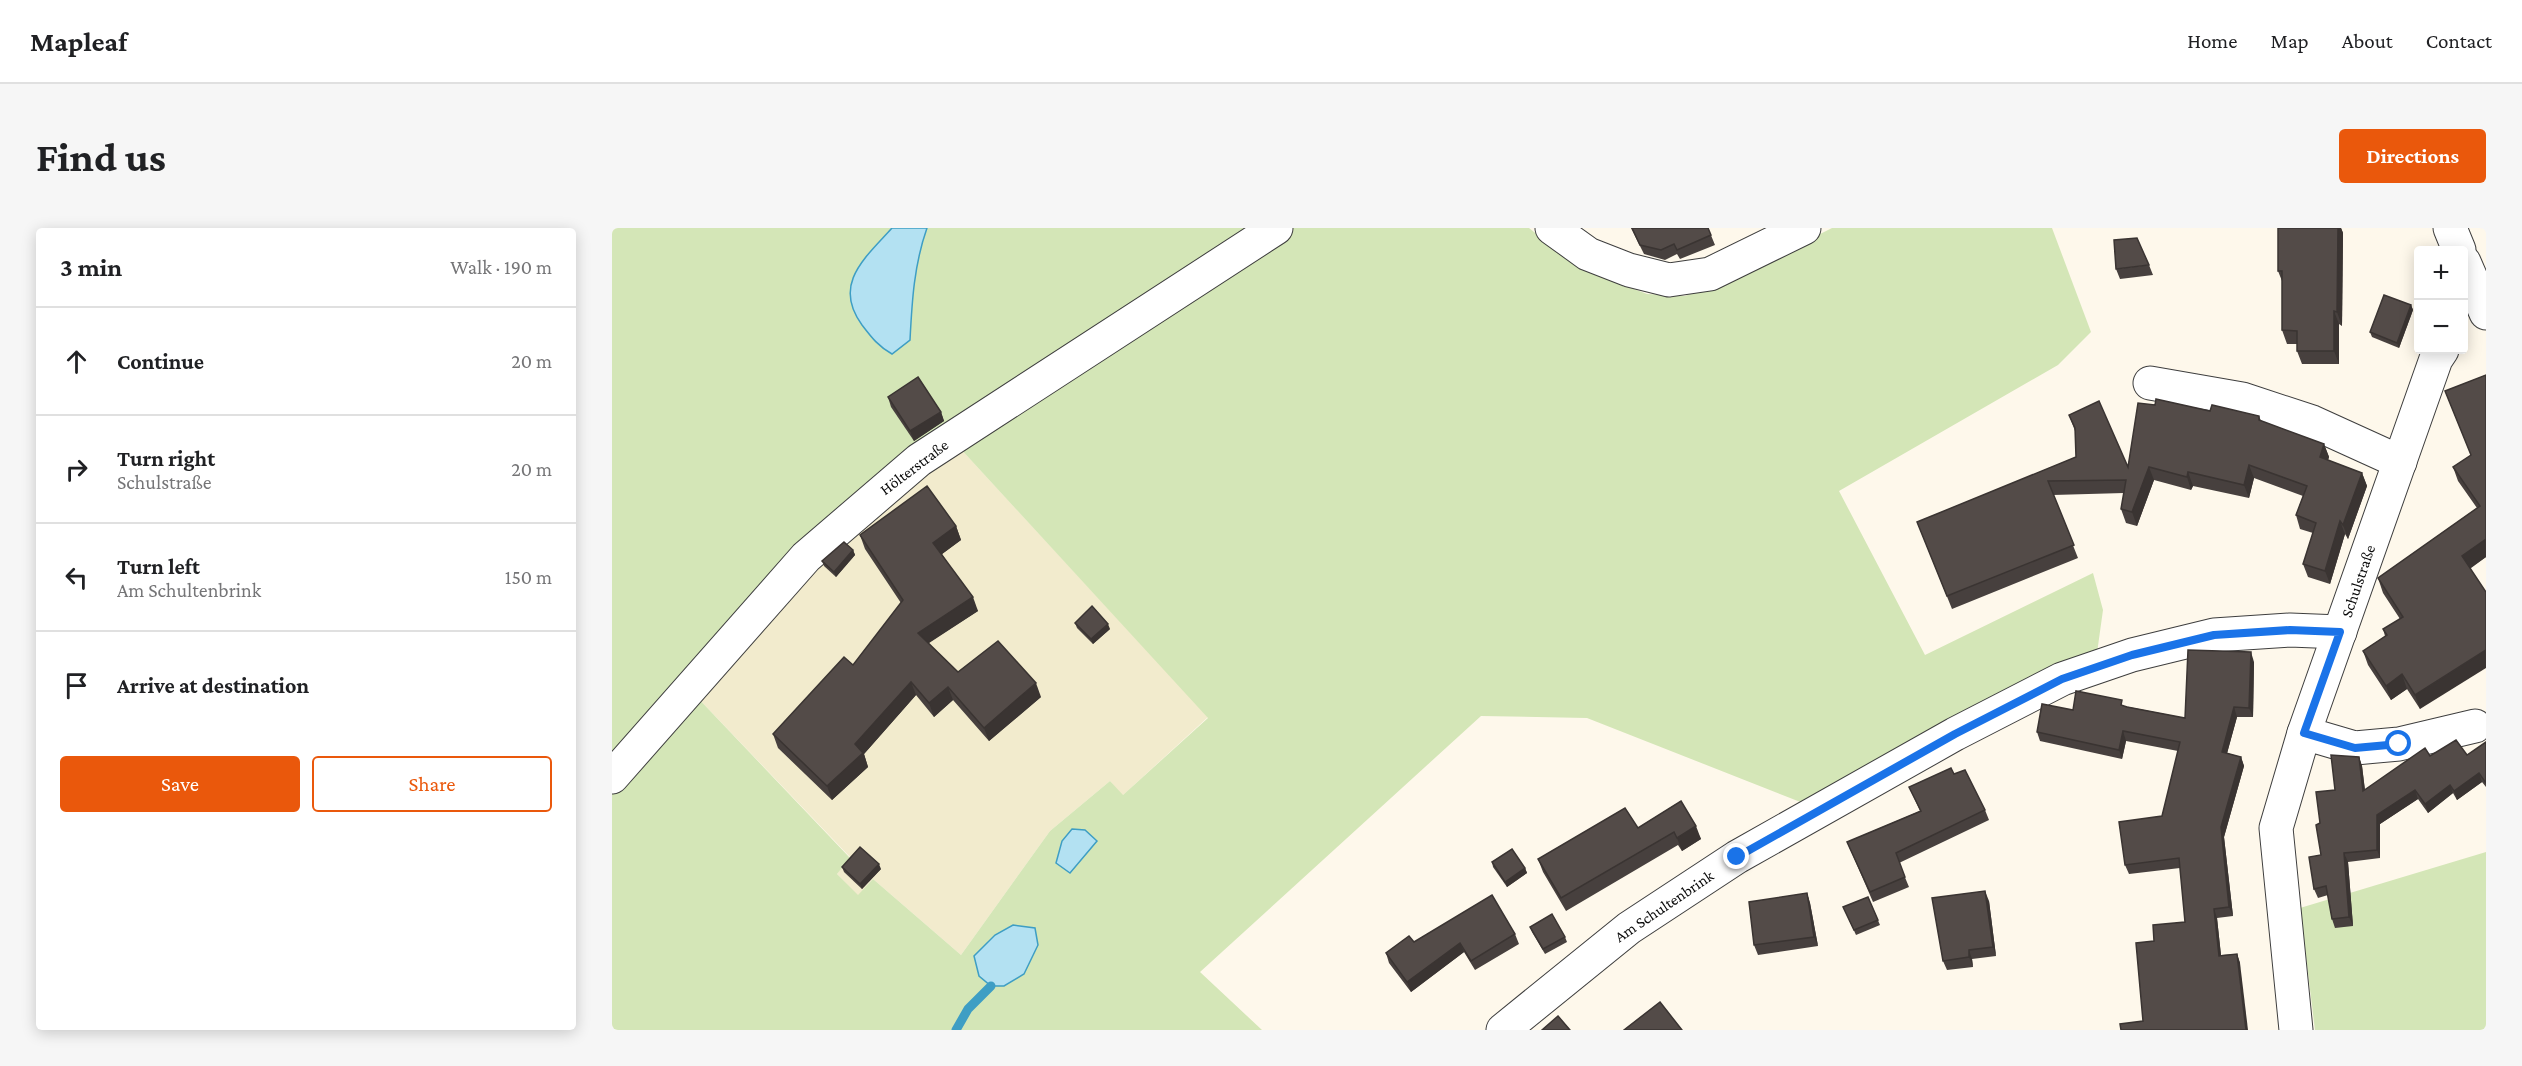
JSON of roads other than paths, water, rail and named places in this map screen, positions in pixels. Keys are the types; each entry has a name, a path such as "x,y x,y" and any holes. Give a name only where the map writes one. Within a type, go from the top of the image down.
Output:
{"street":[{"name":"Hölterstraße","path":"612,777 806,557 919,460 1276,228"},
{"path":"1552,228 1588,254 1629,270 1669,280 1710,274 1804,228"},
{"path":"2450,228 2457,246"},
{"path":"2468,281 2475,307"},
{"name":"Schulstraße","path":"2296,1030 2276,828 2304,733 2439,354"},
{"path":"2150,382 2252,403 2312,422 2400,462"},
{"name":"Am Schultenbrink","path":"1503,1030 1629,928 1737,857 1955,734 2062,679 2132,655 2214,635 2290,630 2340,632"},
{"path":"2304,733 2355,748 2399,744 2475,726"}],"water":[{"path":"892,228 927,228 916,269 910,340 892,354 883,348 862,325 850,297 851,284 856,272"},
{"path":"1072,829 1085,830 1097,841 1070,873 1056,863 1062,841"},
{"path":"1013,925 1035,928 1038,945 1024,974 1004,986 991,986 979,976 974,956 995,935"}],"waterway":[{"path":"956,1030 968,1009 991,986"}]}
